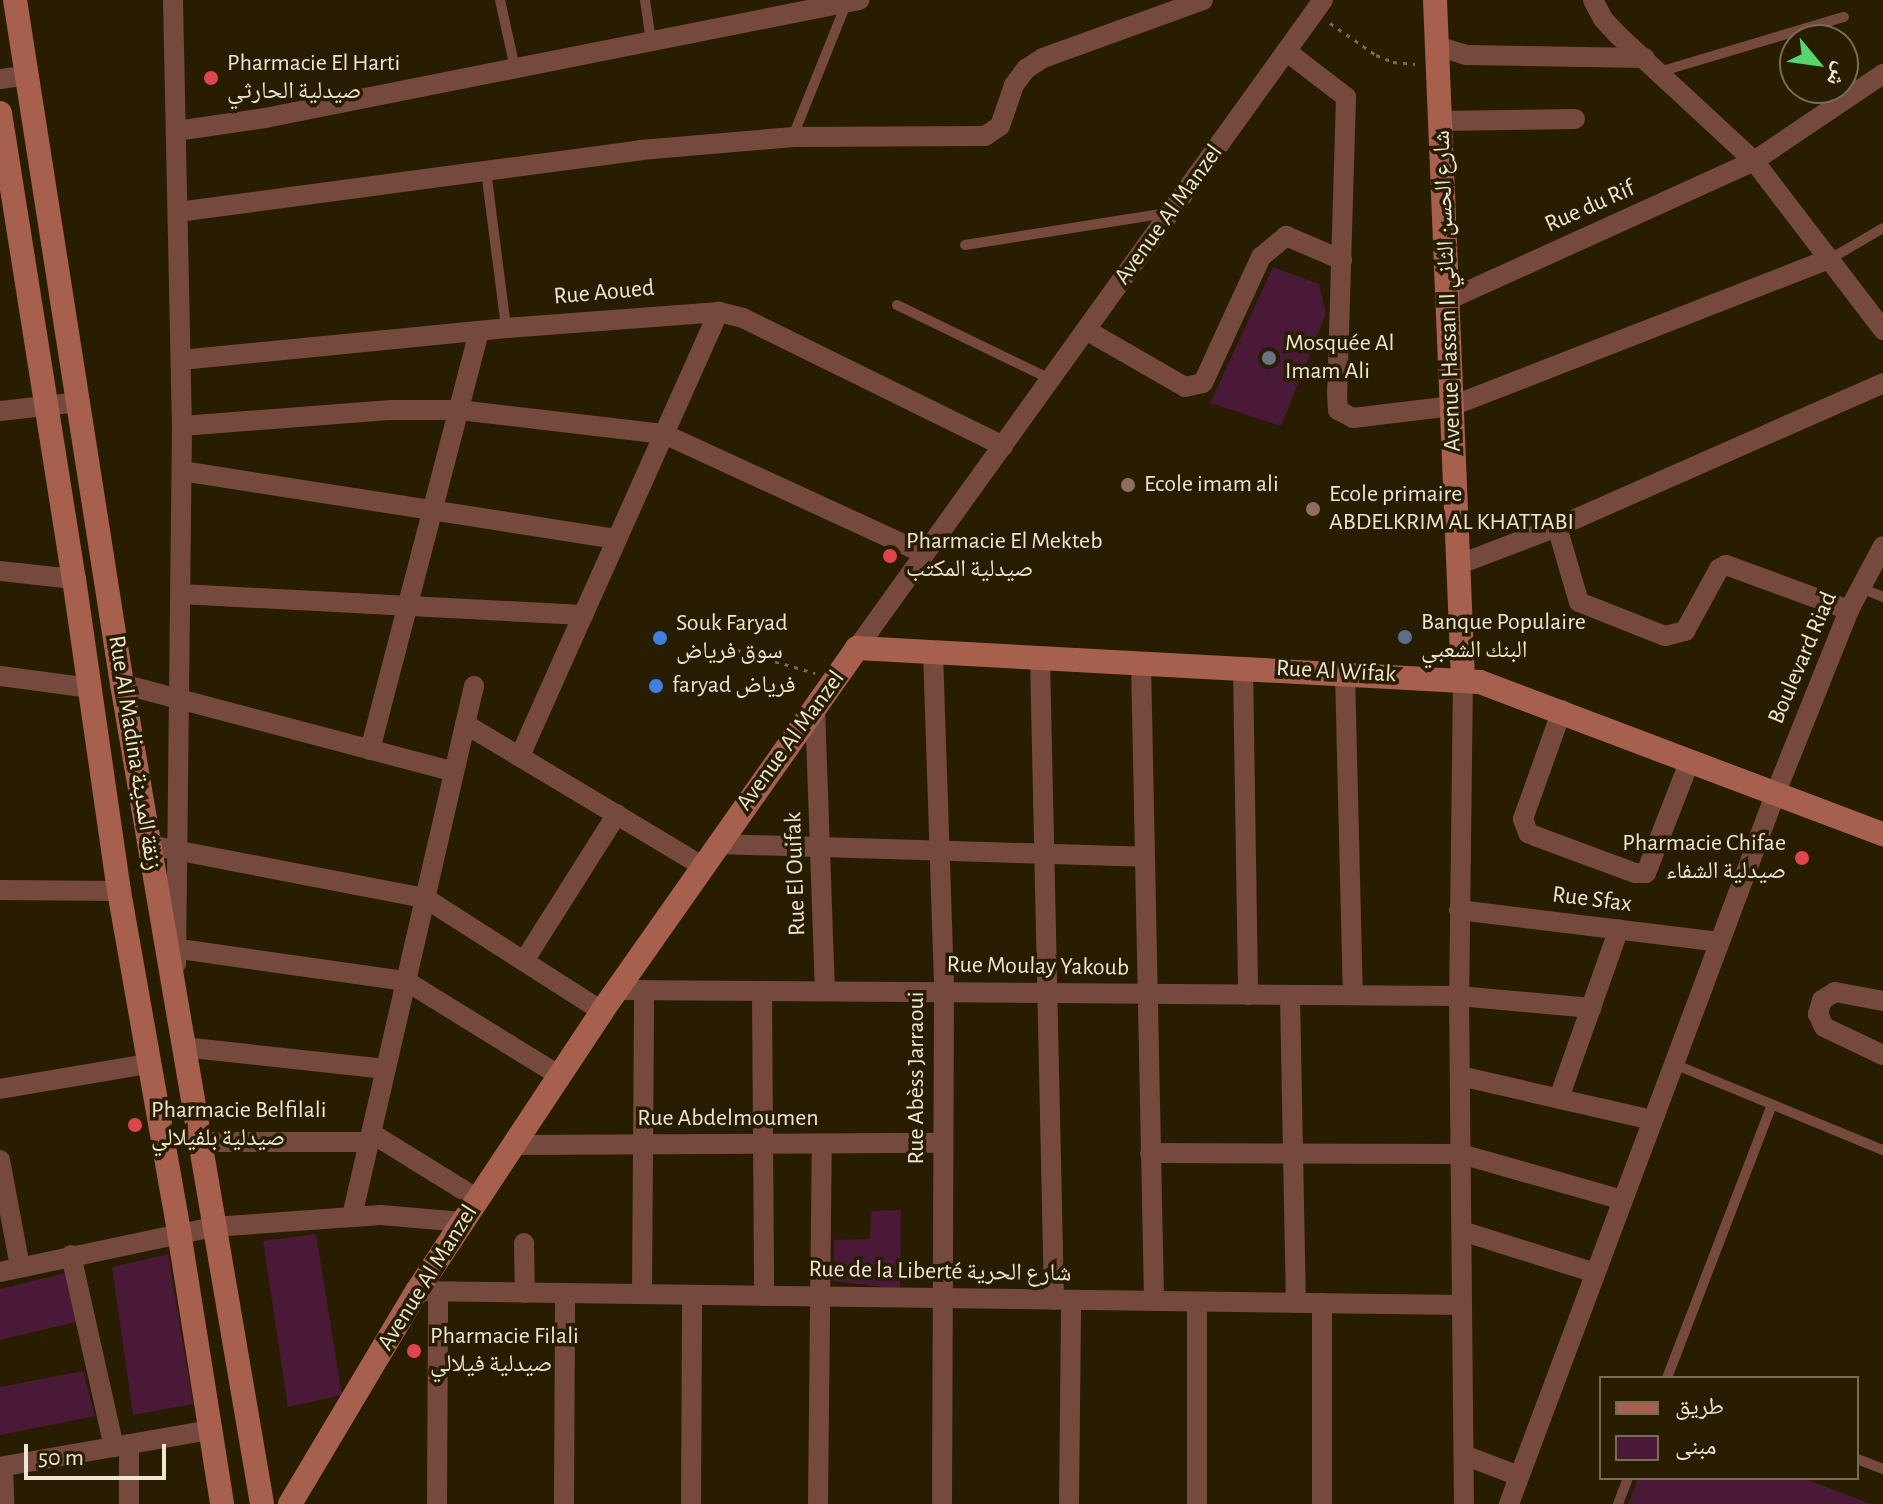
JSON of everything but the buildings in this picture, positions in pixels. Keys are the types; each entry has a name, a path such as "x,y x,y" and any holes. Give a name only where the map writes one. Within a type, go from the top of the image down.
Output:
{"main road":[{"name":"Rue Al Madina زنقة المدينة","path":"15,0 122,684 149,845 171,948 174,997 262,1504"},
{"name":"Avenue Hassan II شارع الحسن الثاني","path":"1435,0 1440,57 1463,679"},
{"name":"Rue Al Madina زنقة المدينة","path":"0,113 4,162 47,406 119,891 179,1232 222,1504"},
{"name":"Rue Al Wifak","path":"857,648 1463,679 1562,710 1883,834"},
{"name":"Avenue Al Manzel","path":"290,1504 427,1291 463,1222 602,1011 857,648"}],"street":[{"path":"173,0 182,426 182,700 180,851 171,948 406,981 560,1076"},
{"path":"178,212 641,150 793,137 985,136 1000,126 1014,85 1026,69 1043,58 1203,0"},
{"path":"1593,0 1603,19 1754,161 1883,330"},
{"path":"176,131 265,118 852,2"},
{"name":"Avenue Al Manzel","path":"857,648 1318,6"},
{"path":"1286,51 1346,97 1338,410 1353,418 1452,406 1830,259"},
{"path":"1440,57 1467,55 1652,65"},
{"name":"Rue du Rif","path":"1448,300 1754,161 1883,74"},
{"path":"0,79 28,75"},
{"path":"1441,121 1575,119"},
{"path":"1086,330 1185,387 1203,383 1261,257 1286,236 1342,260"},
{"path":"520,756 719,312"},
{"name":"Rue Aoued","path":"181,360 506,328 719,312 743,318 1003,446"},
{"path":"370,750 479,331"},
{"path":"1460,564 1557,527 1883,383"},
{"path":"0,411 79,402"},
{"path":"182,426 377,410 459,410 664,434 925,554"},
{"path":"182,471 617,539"},
{"path":"1557,527 1579,602 1665,636 1685,631 1719,569 1726,565 1849,610"},
{"name":"Boulevard Riad","path":"1509,1504 1776,792 1849,610 1883,546"},
{"path":"0,571 74,579"},
{"path":"181,594 583,615"},
{"name":"Rue Abèss Jarraoui","path":"933,652 944,992 942,1504"},
{"path":"1040,657 1045,993 1063,1300 1069,1504"},
{"path":"1141,662 1145,994 1154,1301"},
{"path":"1243,668 1248,995"},
{"path":"1345,673 1353,995"},
{"path":"0,676 90,688"},
{"path":"1463,679 1459,996 1464,1504"},
{"path":"122,684 454,772"},
{"path":"352,1216 474,686"},
{"name":"Rue El Ouifak","path":"815,707 825,991"},
{"path":"1562,710 1523,819 1528,833 1535,836 1635,873 1646,873 1690,760"},
{"path":"465,724 702,866"},
{"path":"524,961 617,814"},
{"path":"717,844 1144,857"},
{"path":"149,845 425,898 602,1011"},
{"path":"0,890 119,891"},
{"name":"Rue Sfax","path":"1459,910 1719,942"},
{"path":"1559,1098 1619,929"},
{"name":"Rue Moulay Yakoub","path":"617,990 1459,996 1591,1008"},
{"path":"642,1294 644,990"},
{"path":"762,991 764,1296"},
{"path":"1883,1001 1835,992 1822,1000 1818,1014 1824,1027 1883,1055"},
{"path":"1290,995 1296,1303"},
{"path":"183,1047 386,1069"},
{"path":"0,1089 148,1064"},
{"path":"1460,1076 1652,1120"},
{"path":"199,1142 370,1137 478,1199"},
{"name":"Rue Abdelmoumen","path":"514,1145 943,1143"},
{"path":"818,1504 822,1144"},
{"path":"1150,1153 1461,1154 1622,1200"},
{"path":"0,1160 10,1269 213,1227 352,1216 408,1215 463,1222"},
{"path":"1462,1231 1595,1273"},
{"path":"524,1243 525,1293"},
{"path":"71,1255 121,1446 129,1504"},
{"path":"427,1291 437,1504"},
{"name":"Rue de la Liberté شارع الحرية","path":"427,1291 1462,1305"},
{"path":"564,1504 565,1293"},
{"path":"691,1504 692,1295"},
{"path":"1197,1302 1197,1504"},
{"path":"1322,1303 1322,1504"},
{"path":"4,1504 2,1467 210,1430"},
{"path":"1464,1455 1519,1476"}],"lane":[{"path":"500,0 515,68"},
{"path":"645,0 651,41"},
{"path":"793,137 852,2"},
{"path":"1652,65 1844,17"},
{"path":"486,171 506,328"},
{"path":"965,245 1170,213"},
{"path":"1830,259 1883,228"},
{"path":"897,305 1050,379"},
{"path":"1861,588 1883,597"},
{"path":"1674,1064 1883,1150"},
{"path":"1668,1376 1772,1104"},
{"path":"1859,1460 1883,1469"},
{"path":"1618,1504 1627,1480"}],"path":[{"path":"1318,6 1376,55 1393,62 1440,57"},
{"path":"727,647 785,662 833,682"}],"place":[{"name":"Pharmacie El Harti صيدلية الحارثي","path":"211,78"},
{"name":"Mosquée Al Imam Ali","path":"1269,358"},
{"name":"Ecole imam ali","path":"1128,485"},
{"name":"Ecole primaire ABDELKRIM AL KHATTABI","path":"1313,509"},
{"name":"Pharmacie El Mekteb صيدلية المكتب","path":"890,556"},
{"name":"Banque Populaire البنك الشعبي","path":"1405,637"},
{"name":"Souk Faryad سوق فرياض","path":"660,638"},
{"name":"faryad فرياض","path":"656,686"},
{"name":"Pharmacie Chifae صيدلية الشفاء","path":"1802,858"},
{"name":"Pharmacie Belfilali صيدلية بلفيلالي","path":"135,1125"},
{"name":"Pharmacie Filali صيدلية فيلالي","path":"414,1351"}]}
